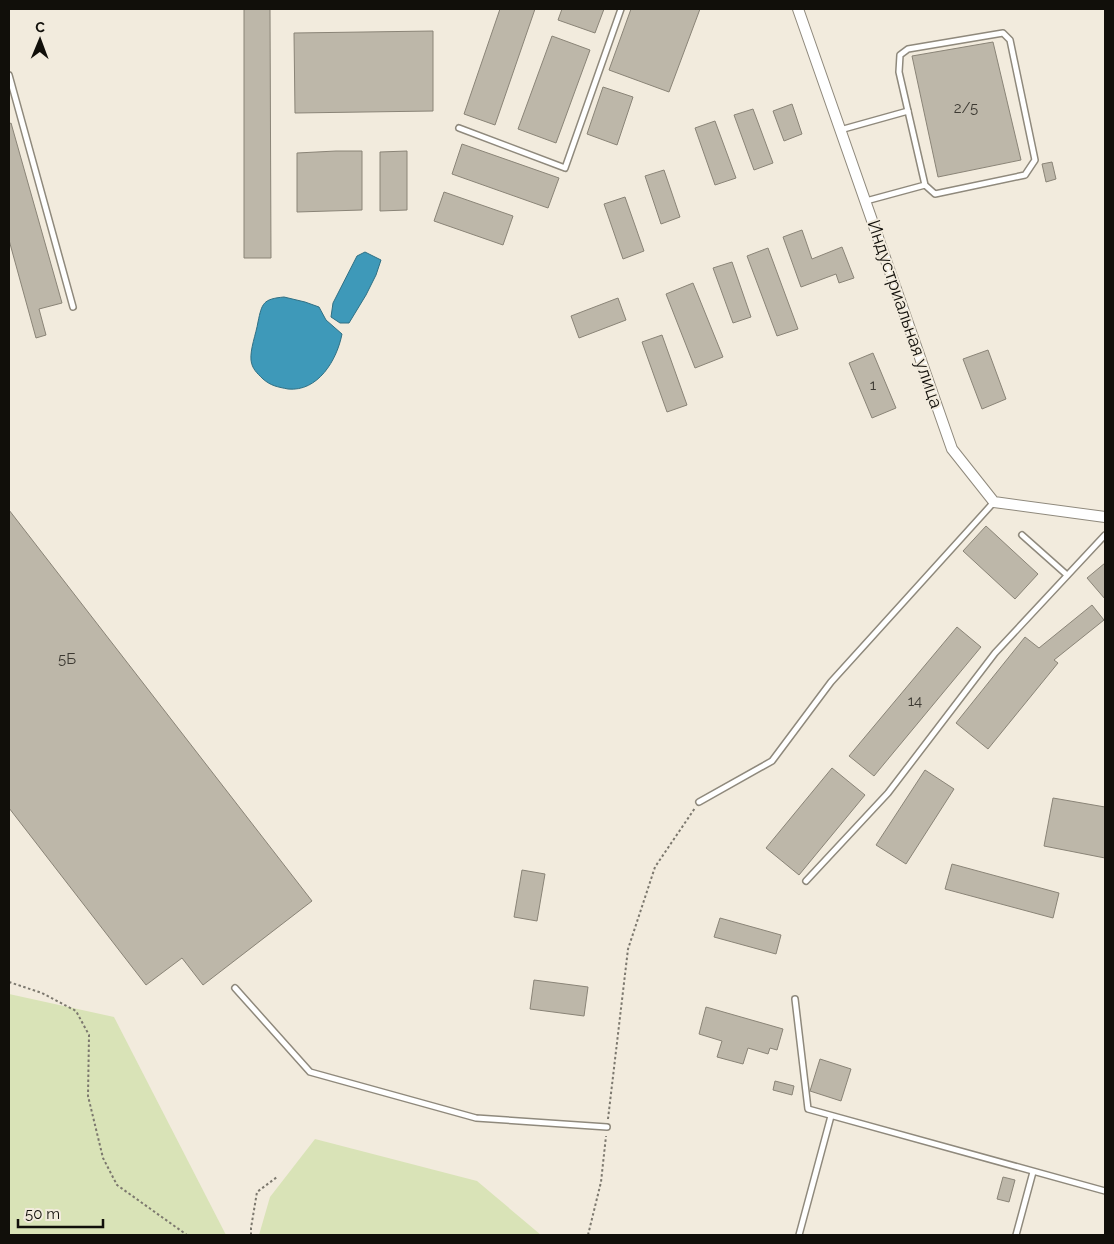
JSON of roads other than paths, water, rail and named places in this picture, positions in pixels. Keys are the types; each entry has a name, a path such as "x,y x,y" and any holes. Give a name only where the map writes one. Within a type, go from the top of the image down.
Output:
{"street":[{"name":"Индустриальная улица","path":"798,9 952,449 994,502"},
{"path":"994,502 1105,517"}],"lane":[{"path":"459,128 565,168 621,9"},
{"path":"1003,33 1010,40 1036,160 1025,175 935,194 926,186 899,72 900,55 908,49 1003,33"},
{"path":"9,75 73,307"},
{"path":"840,130 908,111"},
{"path":"865,202 926,186"},
{"path":"699,802 772,761 831,682 994,502"},
{"path":"1022,535 1068,575"},
{"path":"806,881 888,793 995,652 1105,535"},
{"path":"235,988 310,1072 476,1118 607,1127"},
{"path":"794,999 808,1109 1105,1191"},
{"path":"799,1235 831,1116"},
{"path":"1016,1235 1033,1172"}],"water":[{"path":"365,252 381,260 376,275 349,323 340,323 331,317 333,303 357,256"},
{"path":"284,297 319,307 326,320 342,334 331,364 317,380 299,389 278,387 269,383 255,371 251,360 252,346 262,306 272,299"}]}
